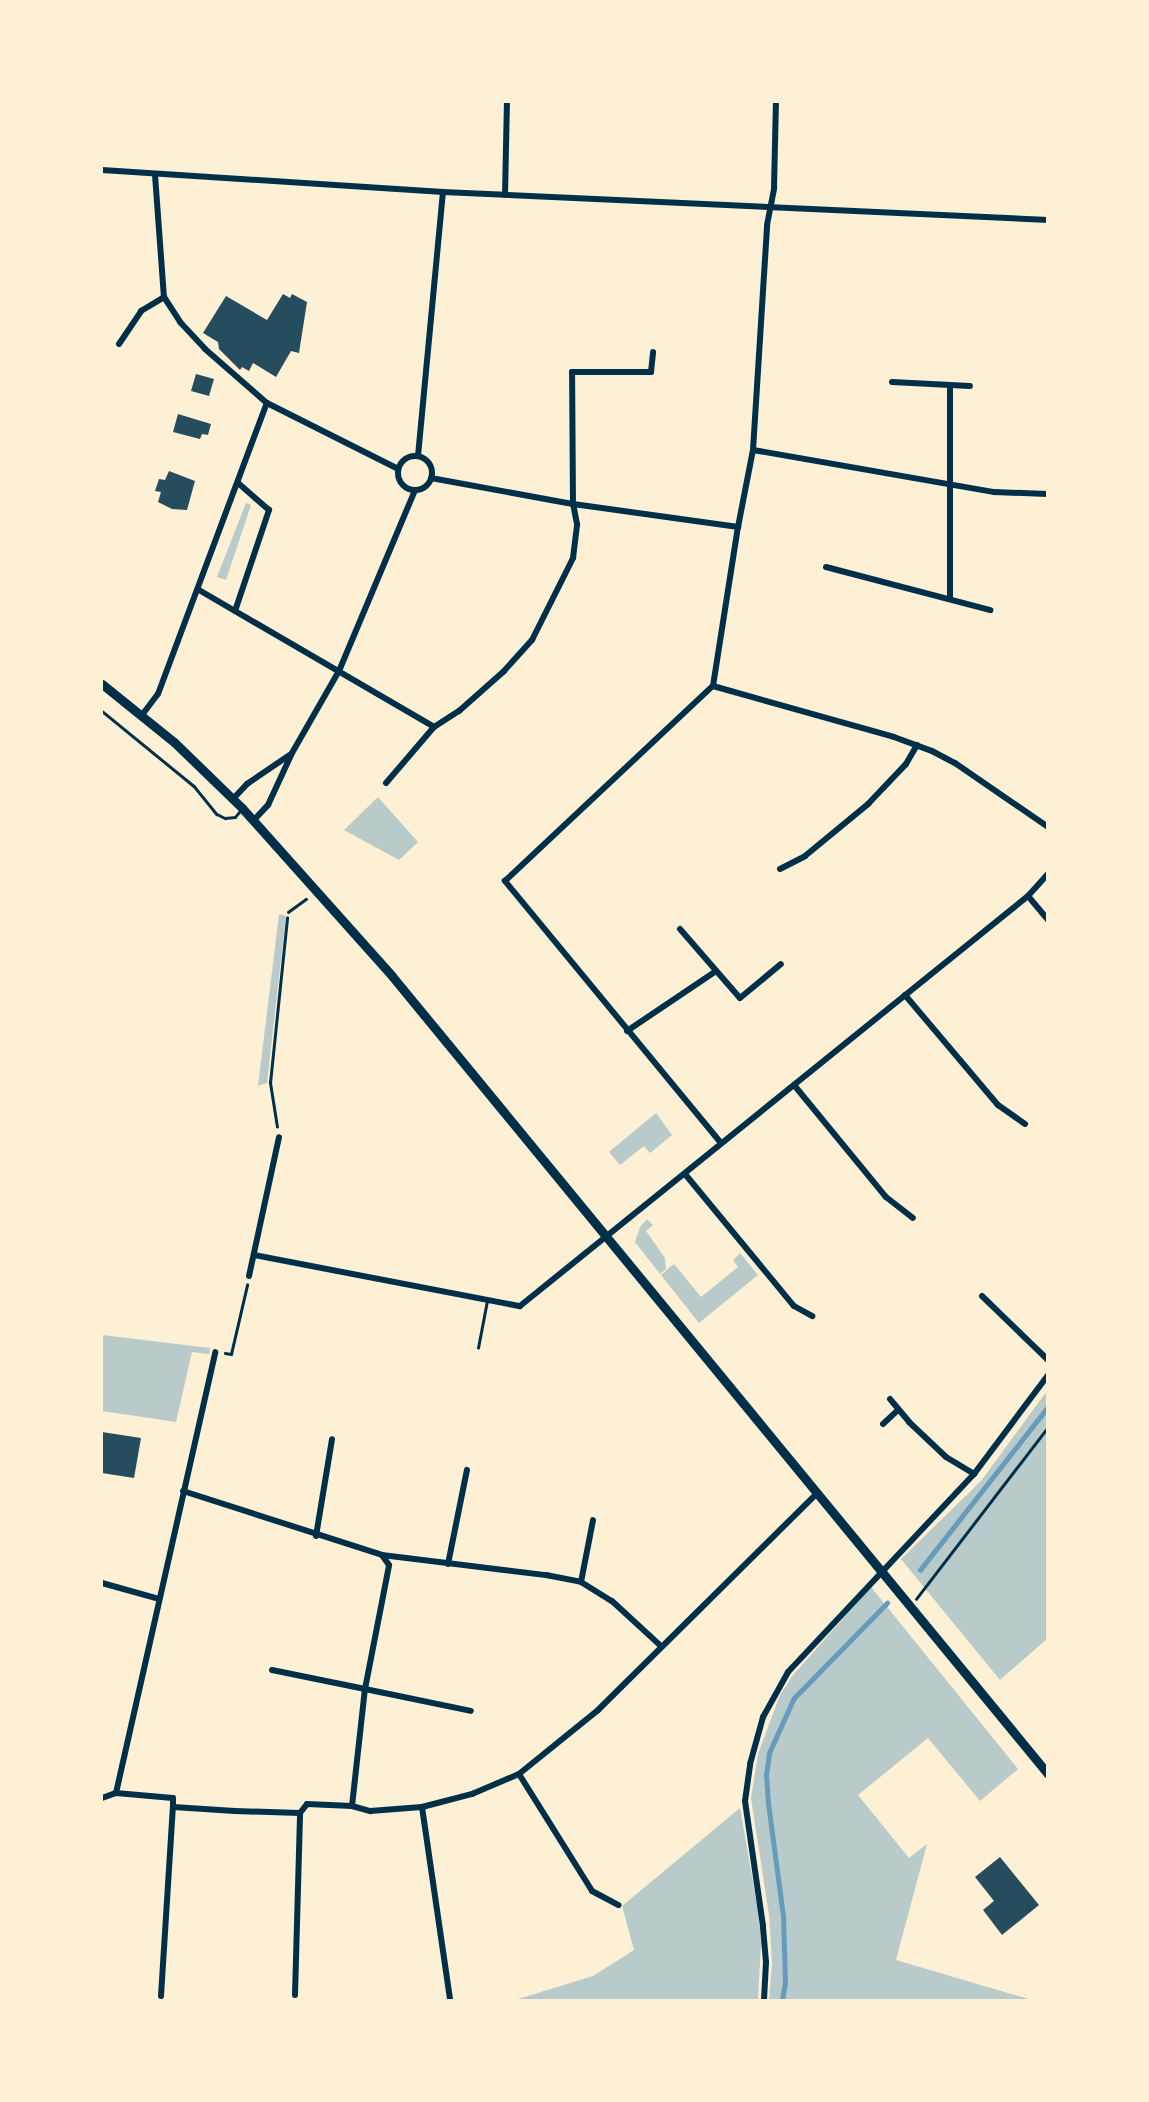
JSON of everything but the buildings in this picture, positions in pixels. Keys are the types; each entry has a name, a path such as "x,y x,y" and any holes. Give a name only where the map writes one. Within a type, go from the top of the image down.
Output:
{"main road":[{"path":"102,684 142,715 243,808 392,976 879,1572 1048,1774"}],"street":[{"path":"505,195 507,102"},
{"path":"721,1143 505,881 713,686 737,527 753,450 776,102"},
{"path":"102,170 443,192 771,205 1048,220"},
{"path":"155,175 164,297 180,322 205,349 267,403 398,469"},
{"path":"418,456 443,192"},
{"path":"119,344 141,311 164,297"},
{"path":"386,783 434,727 495,679 532,640 573,558 577,524 573,504 572,372 651,372 653,352"},
{"path":"892,382 970,387"},
{"path":"950,385 950,598"},
{"path":"142,715 158,694 267,403"},
{"path":"753,450 952,486 1048,495"},
{"path":"418,456 429,464 431,478 425,487 415,490 401,482 398,469 407,458 418,456"},
{"path":"431,478 573,504 737,527"},
{"path":"235,611 269,510 238,483"},
{"path":"254,820 268,805 292,753 339,671 415,490"},
{"path":"826,567 990,610"},
{"path":"199,590 434,727"},
{"path":"713,686 916,745 955,763 1048,827"},
{"path":"780,869 805,856 869,804 906,764 916,745"},
{"path":"233,799 247,784 292,753"},
{"path":"254,1255 520,1306 608,1238 721,1143 1028,895 1048,874"},
{"path":"1028,895 1048,920"},
{"path":"680,929 740,998 782,964"},
{"path":"627,1031 716,971"},
{"path":"905,995 998,1105 1025,1124"},
{"path":"794,1084 886,1197 913,1218"},
{"path":"250,1276 279,1137"},
{"path":"685,1174 794,1306 812,1316"},
{"path":"982,1296 1048,1360"},
{"path":"116,1793 215,1352"},
{"path":"764,2000 766,1962 763,1926 745,1801 753,1752 763,1717 788,1672 879,1572 974,1474 1048,1375"},
{"path":"890,1399 946,1457 974,1474"},
{"path":"883,1424 898,1410"},
{"path":"316,1536 332,1439"},
{"path":"448,1564 467,1470"},
{"path":"183,1492 382,1555 546,1575 581,1583 612,1601 661,1646"},
{"path":"295,1995 300,1813 307,1804 352,1805 370,1811 422,1807 472,1794 519,1774 598,1710 817,1493"},
{"path":"581,1583 593,1520"},
{"path":"352,1805 365,1689 389,1565 382,1555"},
{"path":"102,1583 159,1599"},
{"path":"272,1670 471,1711"},
{"path":"519,1774 592,1891 618,1905"},
{"path":"102,1798 116,1793 173,1798 161,1996"},
{"path":"173,1807 300,1813"},
{"path":"422,1807 450,1999"}],"lane":[{"path":"102,711 194,786 217,814 225,818 235,817 243,808"},
{"path":"288,912 306,899"},
{"path":"478,1348 487,1301"}],"path":[{"path":"279,1137 270,1083 288,912"},
{"path":"215,1352 231,1354 250,1276"},
{"path":"910,1607 1048,1427"}],"shaded area":[{"path":"246,503 251,505 226,580 217,577"},
{"path":"378,797 418,842 399,860 344,830"},
{"path":"279,914 286,916 267,1083 258,1086"},
{"path":"656,1113 672,1135 650,1153 644,1146 620,1165 609,1152"},
{"path":"647,1219 653,1225 646,1231 665,1258 666,1269 660,1274 635,1242 640,1227"},
{"path":"740,1253 758,1275 699,1323 661,1275 674,1264 701,1297 738,1267 733,1260"},
{"path":"102,1335 210,1348 209,1354 192,1352 176,1422 102,1411"},
{"path":"1047,1391 1047,1639 1000,1680 901,1559 981,1481"},
{"path":"871,1587 1018,1769 980,1801 928,1738 858,1795 909,1858 927,1844 896,1960 1032,2000 769,2000 772,1963 769,1915 751,1798 758,1754 780,1695 793,1675"},
{"path":"740,1808 759,1916 761,1945 758,2000 515,2000 593,1976 634,1950 622,1906"}],"waterway":[{"path":"920,1570 1048,1407"},
{"path":"782,2000 785,1983 783,1916 768,1803 766,1775 769,1753 794,1698 887,1603"}]}
